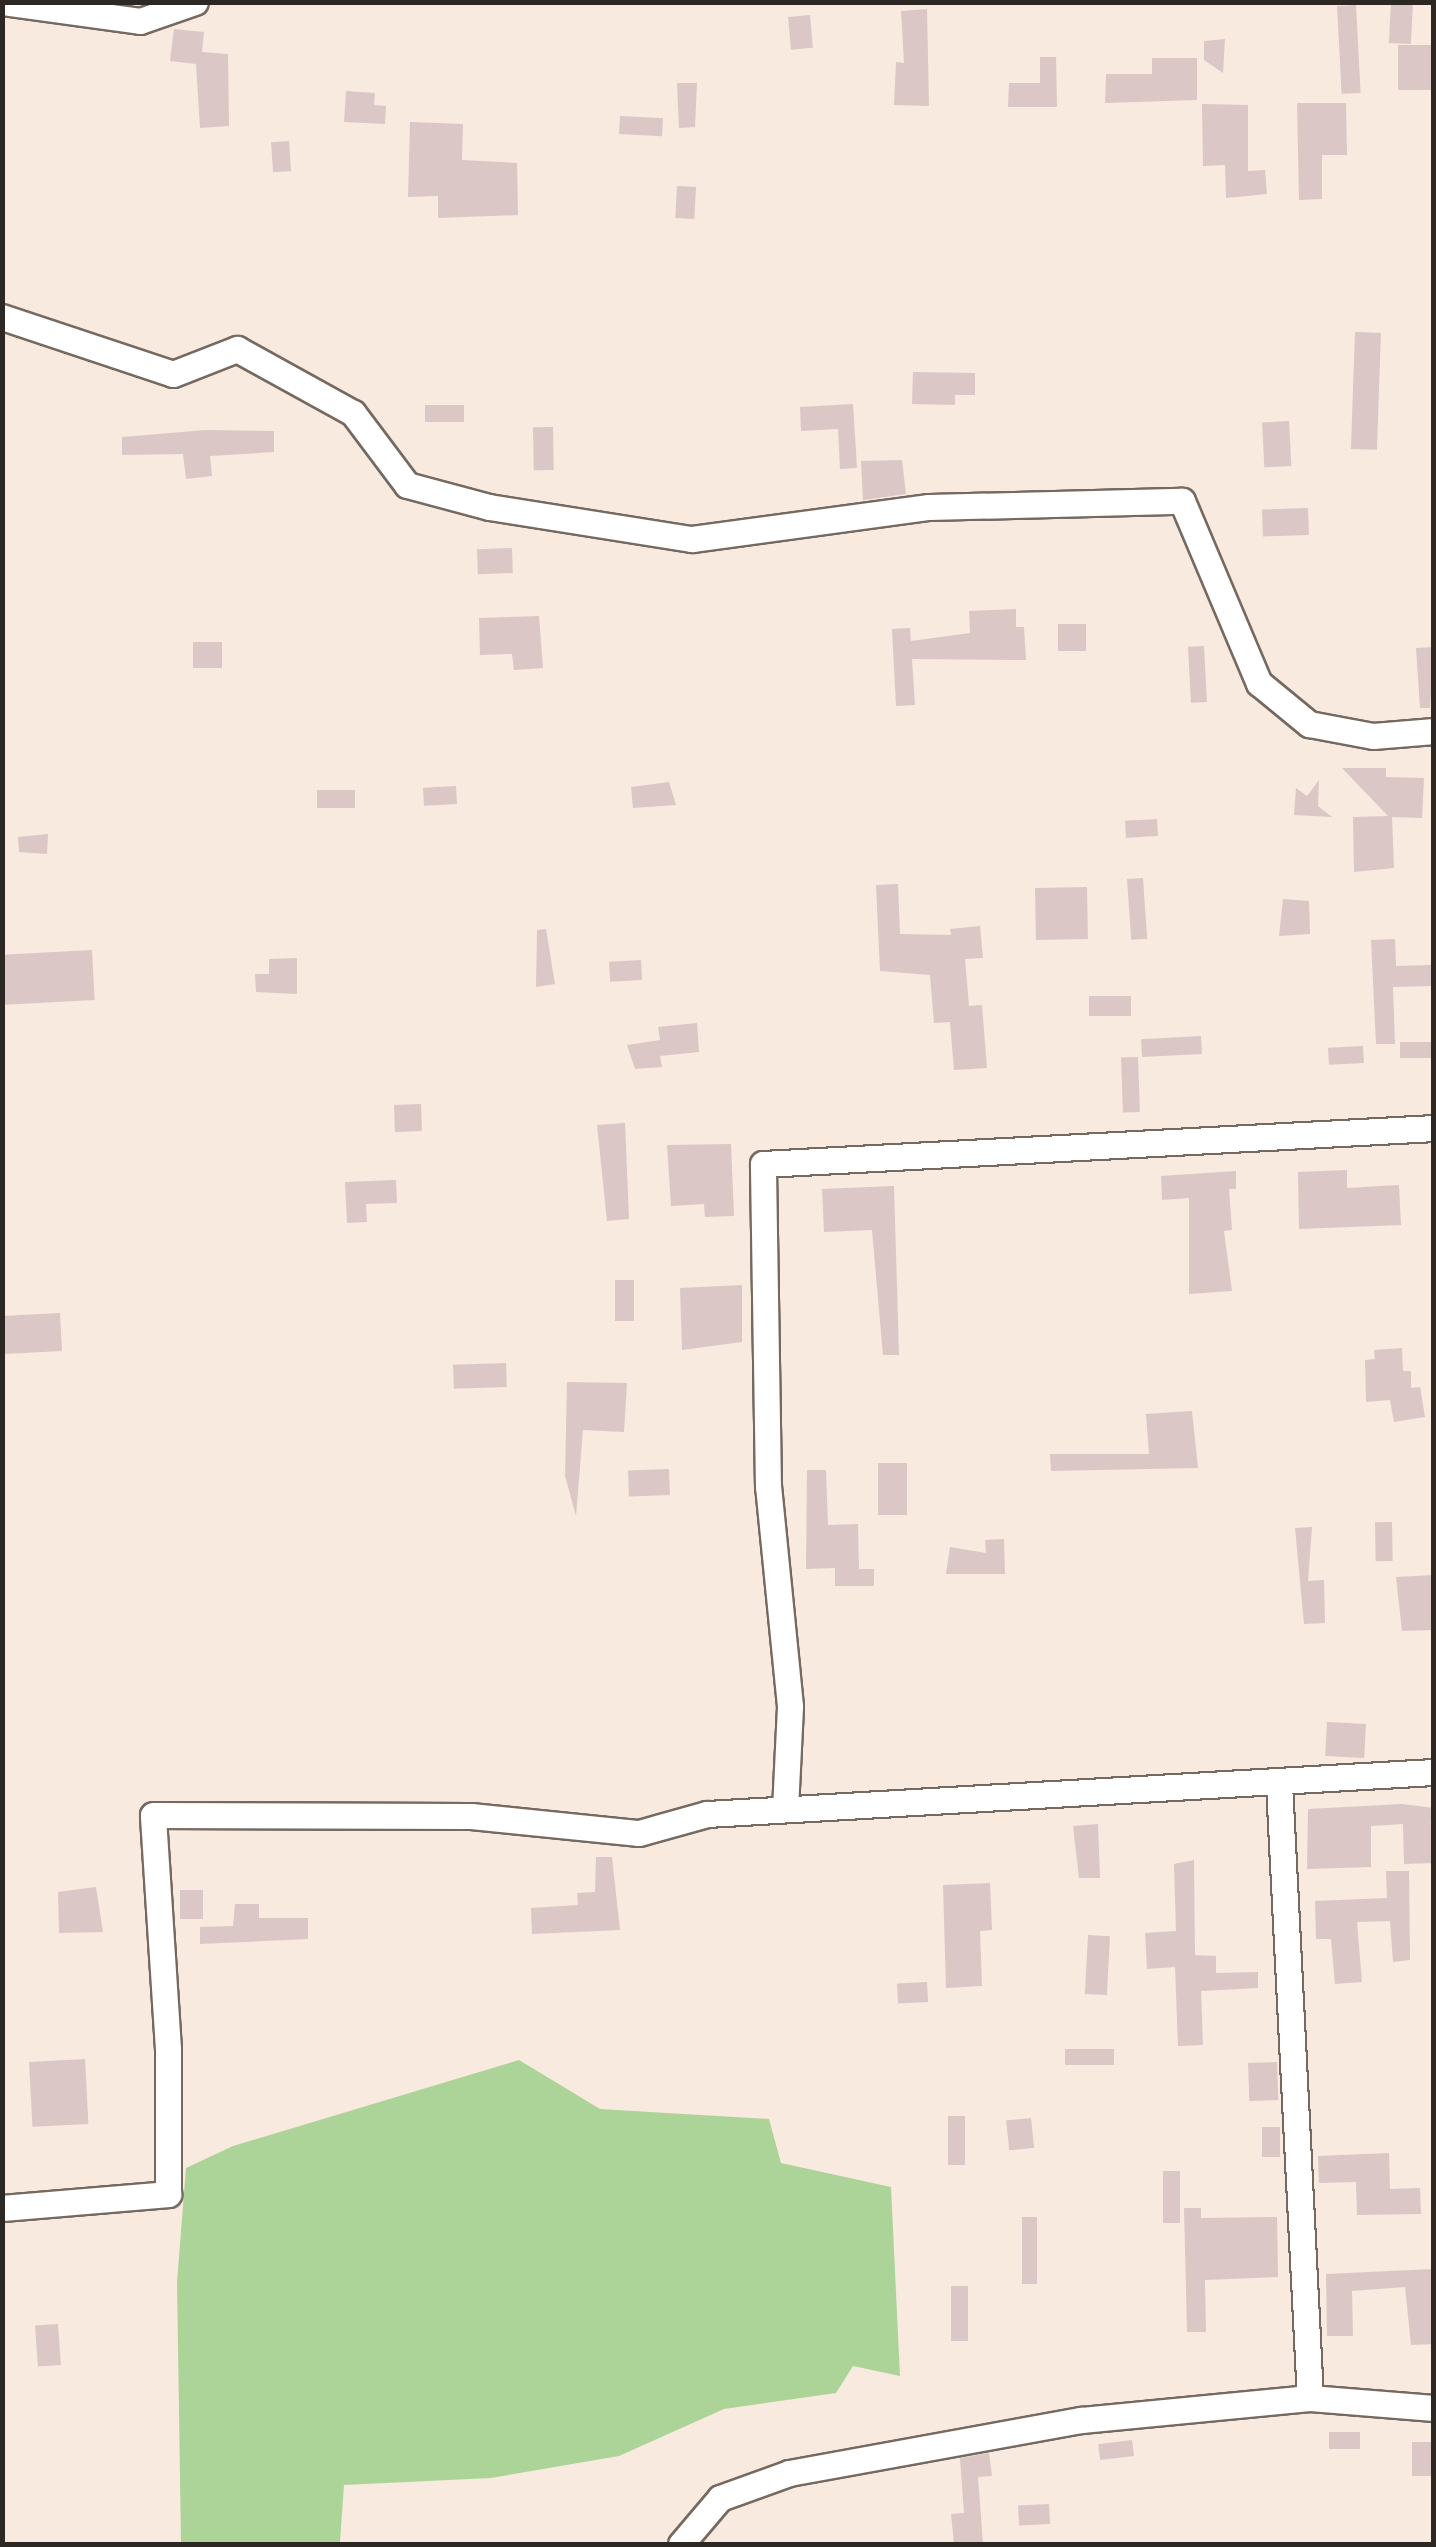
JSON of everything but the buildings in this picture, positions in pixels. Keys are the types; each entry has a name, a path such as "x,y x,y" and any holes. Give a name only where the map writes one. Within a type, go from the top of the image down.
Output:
{"street":[{"path":"4,2 140,21 195,2"},
{"path":"2,317 173,374 237,349 353,413 407,485 489,507 692,539 929,508 1182,501 1259,683 1309,724 1373,736 1434,731"},
{"path":"785,1810 790,1706 768,1487 764,1164 1434,1128"},
{"path":"2,2208 168,2194 168,2049 153,1815 471,1816 639,1833 708,1814 1279,1784 1434,1772"},
{"path":"1279,1784 1310,2398"},
{"path":"680,2544 720,2498 789,2473 1080,2420 1310,2398 1434,2408"}],"green space":[{"path":"519,2060 600,2109 769,2119 781,2163 891,2187 900,2376 853,2366 836,2393 724,2409 619,2456 491,2478 344,2485 340,2542 181,2544 177,2282 186,2168 233,2146"}]}
